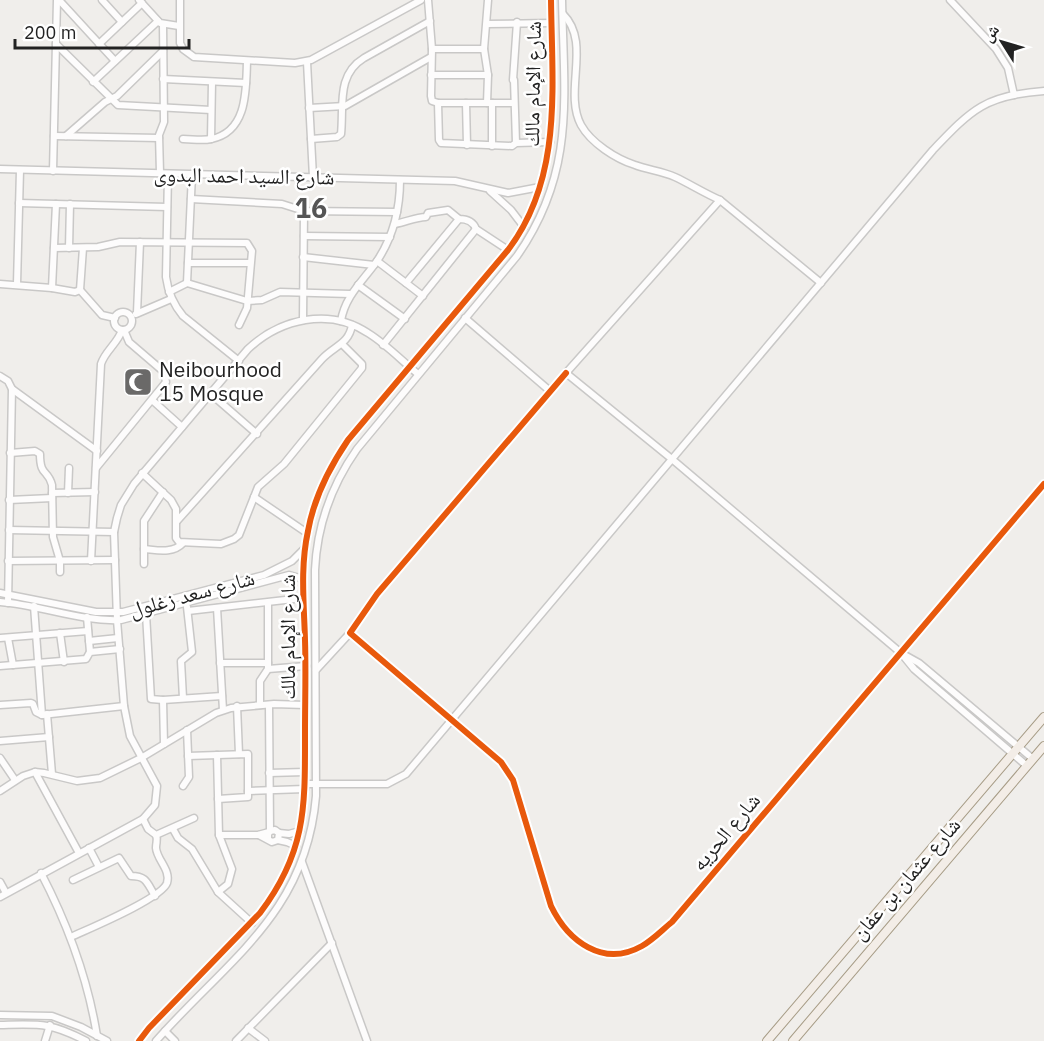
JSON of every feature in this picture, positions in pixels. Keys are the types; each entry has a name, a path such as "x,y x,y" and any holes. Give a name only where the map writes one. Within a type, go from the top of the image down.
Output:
{"main road":[{"name":"شارع عثمان بن عفان","path":"767,1041 1044,717"},
{"name":"شارع عثمان بن عفان","path":"794,1041 1044,746"}],"street":[{"path":"58,0 115,61"},
{"path":"53,171 58,0"},
{"path":"102,0 122,22"},
{"path":"180,0 180,43 183,49 194,57 307,62 421,0"},
{"path":"428,0 432,49 431,99 438,103 514,103"},
{"path":"488,0 484,49 488,75 492,146"},
{"name":"شارع الإمام مالك","path":"139,1041 252,923 278,887 296,846 305,786 306,666 303,579 307,532 317,498 335,459 348,440 508,250 524,227 540,187 550,142 551,0"},
{"name":"شارع الإمام مالك","path":"156,1041 264,928 282,903 302,862 313,823 316,784 315,555 324,511 348,460 529,240 543,214 553,187 564,127 562,0"},
{"path":"950,0 996,49 1008,68 1014,95"},
{"path":"99,44 140,2 161,23 179,26"},
{"path":"562,14 572,26 575,39 576,106 585,131 600,145 627,163 666,173 720,200 821,283"},
{"path":"311,139 340,136 345,80 354,65 430,21"},
{"path":"516,143 513,80 517,22"},
{"path":"93,82 161,23"},
{"path":"160,173 159,138 164,122 161,23"},
{"path":"487,24 551,23"},
{"path":"56,44 111,100 121,106 211,110"},
{"path":"432,49 484,49"},
{"path":"66,136 105,102 111,100 163,51"},
{"path":"309,108 342,107 431,57"},
{"path":"183,139 211,139 229,130 239,118 245,103 247,61"},
{"path":"307,62 313,177"},
{"path":"431,75 488,75"},
{"path":"163,79 246,83"},
{"path":"211,139 212,82"},
{"path":"249,791 316,784 375,785 397,780 406,774 933,150 978,107 999,98 1044,91"},
{"path":"438,103 439,141 492,146 550,142"},
{"path":"466,103 467,145"},
{"path":"54,136 159,138"},
{"name":"شارع السيد احمد البدوى","path":"0,169 455,181 508,193 540,187"},
{"path":"17,284 20,170"},
{"path":"168,174 166,277 171,299 183,316 238,361"},
{"path":"187,283 192,174"},
{"path":"341,321 350,294 375,262 390,237 398,212 400,180"},
{"name":"شارع السيد احمد البدوى","path":"487,189 511,210 524,227"},
{"path":"191,200 282,204 304,211 398,212"},
{"path":"316,670 350,633 377,594 550,391 720,200"},
{"path":"19,203 167,207"},
{"path":"52,288 56,204"},
{"path":"69,248 70,204"},
{"path":"394,224 426,217 428,213 448,210 459,219 467,219 474,224 476,229 508,250"},
{"path":"303,320 304,211"},
{"path":"406,283 459,219"},
{"path":"384,345 476,229"},
{"path":"304,236 390,237"},
{"path":"54,248 98,247 120,242 247,243 251,247 247,301 245,314 239,325"},
{"path":"91,561 101,364 103,357 123,330 131,326 134,315 140,242"},
{"path":"83,248 80,290 102,315 115,318"},
{"path":"303,256 375,262 423,296"},
{"path":"188,263 250,263"},
{"path":"169,292 187,283 247,301 262,300 280,292 350,294"},
{"path":"0,284 17,284 75,292 80,290"},
{"path":"358,285 405,319"},
{"path":"96,468 165,384 165,374 129,342 123,330 115,326 115,318 122,312 134,315 171,299"},
{"path":"0,882 3,895 143,819 155,805 157,786 130,736 124,706 117,616 114,532 121,505 142,473 248,349 266,334 285,324 322,318 352,325 369,333 418,374"},
{"path":"465,318 550,391"},
{"path":"177,521 257,434 322,358 342,344 351,332 352,325"},
{"path":"142,473 171,500 176,509 176,538 183,543 221,544 234,540 243,529 254,497 262,483 284,464 362,368 362,364 342,344"},
{"path":"566,373 673,460 901,653 914,669 1027,766"},
{"path":"0,376 8,381 12,388 97,450"},
{"path":"8,603 12,388"},
{"path":"211,394 257,434"},
{"path":"152,400 182,427"},
{"path":"10,453 39,453 41,469 51,480 53,531 60,561 60,572"},
{"path":"68,493 69,468"},
{"name":"شارع الحريه","path":"350,633 501,762 513,780 551,906 558,921 568,933 594,950 607,954 622,953 641,947 672,922 1044,484"},
{"path":"9,500 95,492"},
{"path":"144,564 145,517 163,492"},
{"path":"254,497 307,532"},
{"path":"9,530 114,532"},
{"path":"144,549 171,550 183,543"},
{"name":"شارع سعد زغلول","path":"0,593 117,616 264,575 292,561 305,547"},
{"path":"8,561 115,561"},
{"name":"شارع سعد زغلول","path":"0,602 34,606 87,617 146,614 289,575 303,579"},
{"path":"188,611 268,604 303,598"},
{"path":"183,698 181,661 192,652 187,604"},
{"path":"260,705 260,681 268,666 268,604"},
{"path":"34,606 38,664 52,774"},
{"path":"217,608 223,711"},
{"path":"146,614 150,698 163,700 222,696"},
{"path":"0,666 86,659 90,652 87,617"},
{"path":"0,638 88,631"},
{"path":"60,633 63,662"},
{"path":"8,638 13,665"},
{"path":"89,641 118,638"},
{"path":"90,652 120,649"},
{"path":"901,653 919,663 1033,759"},
{"path":"220,663 306,666"},
{"path":"305,694 309,698 316,693"},
{"path":"163,700 164,744"},
{"path":"0,705 31,703 36,712 44,714 124,706"},
{"path":"269,705 269,834 273,842 278,836 300,831"},
{"path":"0,791 15,780 35,772 77,781 100,778 141,758 223,711 237,706 305,705"},
{"path":"237,706 239,754"},
{"path":"305,724 312,721 316,724"},
{"path":"183,786 189,777 187,730"},
{"path":"0,741 49,737"},
{"path":"217,755 219,835 232,870 228,884 218,892"},
{"path":"188,756 249,755 249,796 218,799"},
{"path":"0,758 15,780"},
{"path":"35,772 80,853"},
{"path":"269,773 305,772"},
{"path":"156,835 194,818"},
{"path":"71,938 155,896 164,888 167,881 166,872 157,850 158,840 143,819"},
{"path":"172,829 178,838 192,849 218,892 252,923"},
{"path":"219,835 258,835 269,834 275,830 278,836 296,846"},
{"path":"89,848 99,867"},
{"path":"74,880 120,858 131,876 139,875 144,878 155,896"},
{"path":"302,862 368,1041"},
{"path":"42,873 71,938 85,980 98,1036"},
{"path":"236,1041 333,943"},
{"path":"0,1015 51,1016 62,1019 106,1041"},
{"path":"9,1015 9,1025"},
{"path":"0,1025 50,1025 86,1041"},
{"path":"45,1041 50,1025"},
{"path":"248,1028 265,1041"},
{"path":"165,1031 175,1041"}],"cycle path":[{"path":"139,1041 260,913 287,869 300,827 305,782 303,572 314,506 329,472 348,440 508,250 526,222 538,193 551,130 551,0"},
{"path":"566,373 377,594 350,633 501,762 513,780 551,906 558,919 577,940 601,952 614,954 628,952 642,946 672,922 1044,484"}],"place":[{"name":"Neibourhood 15 Mosque","path":"138,382"}],"district":[{"name":"16","path":"311,209"}]}
